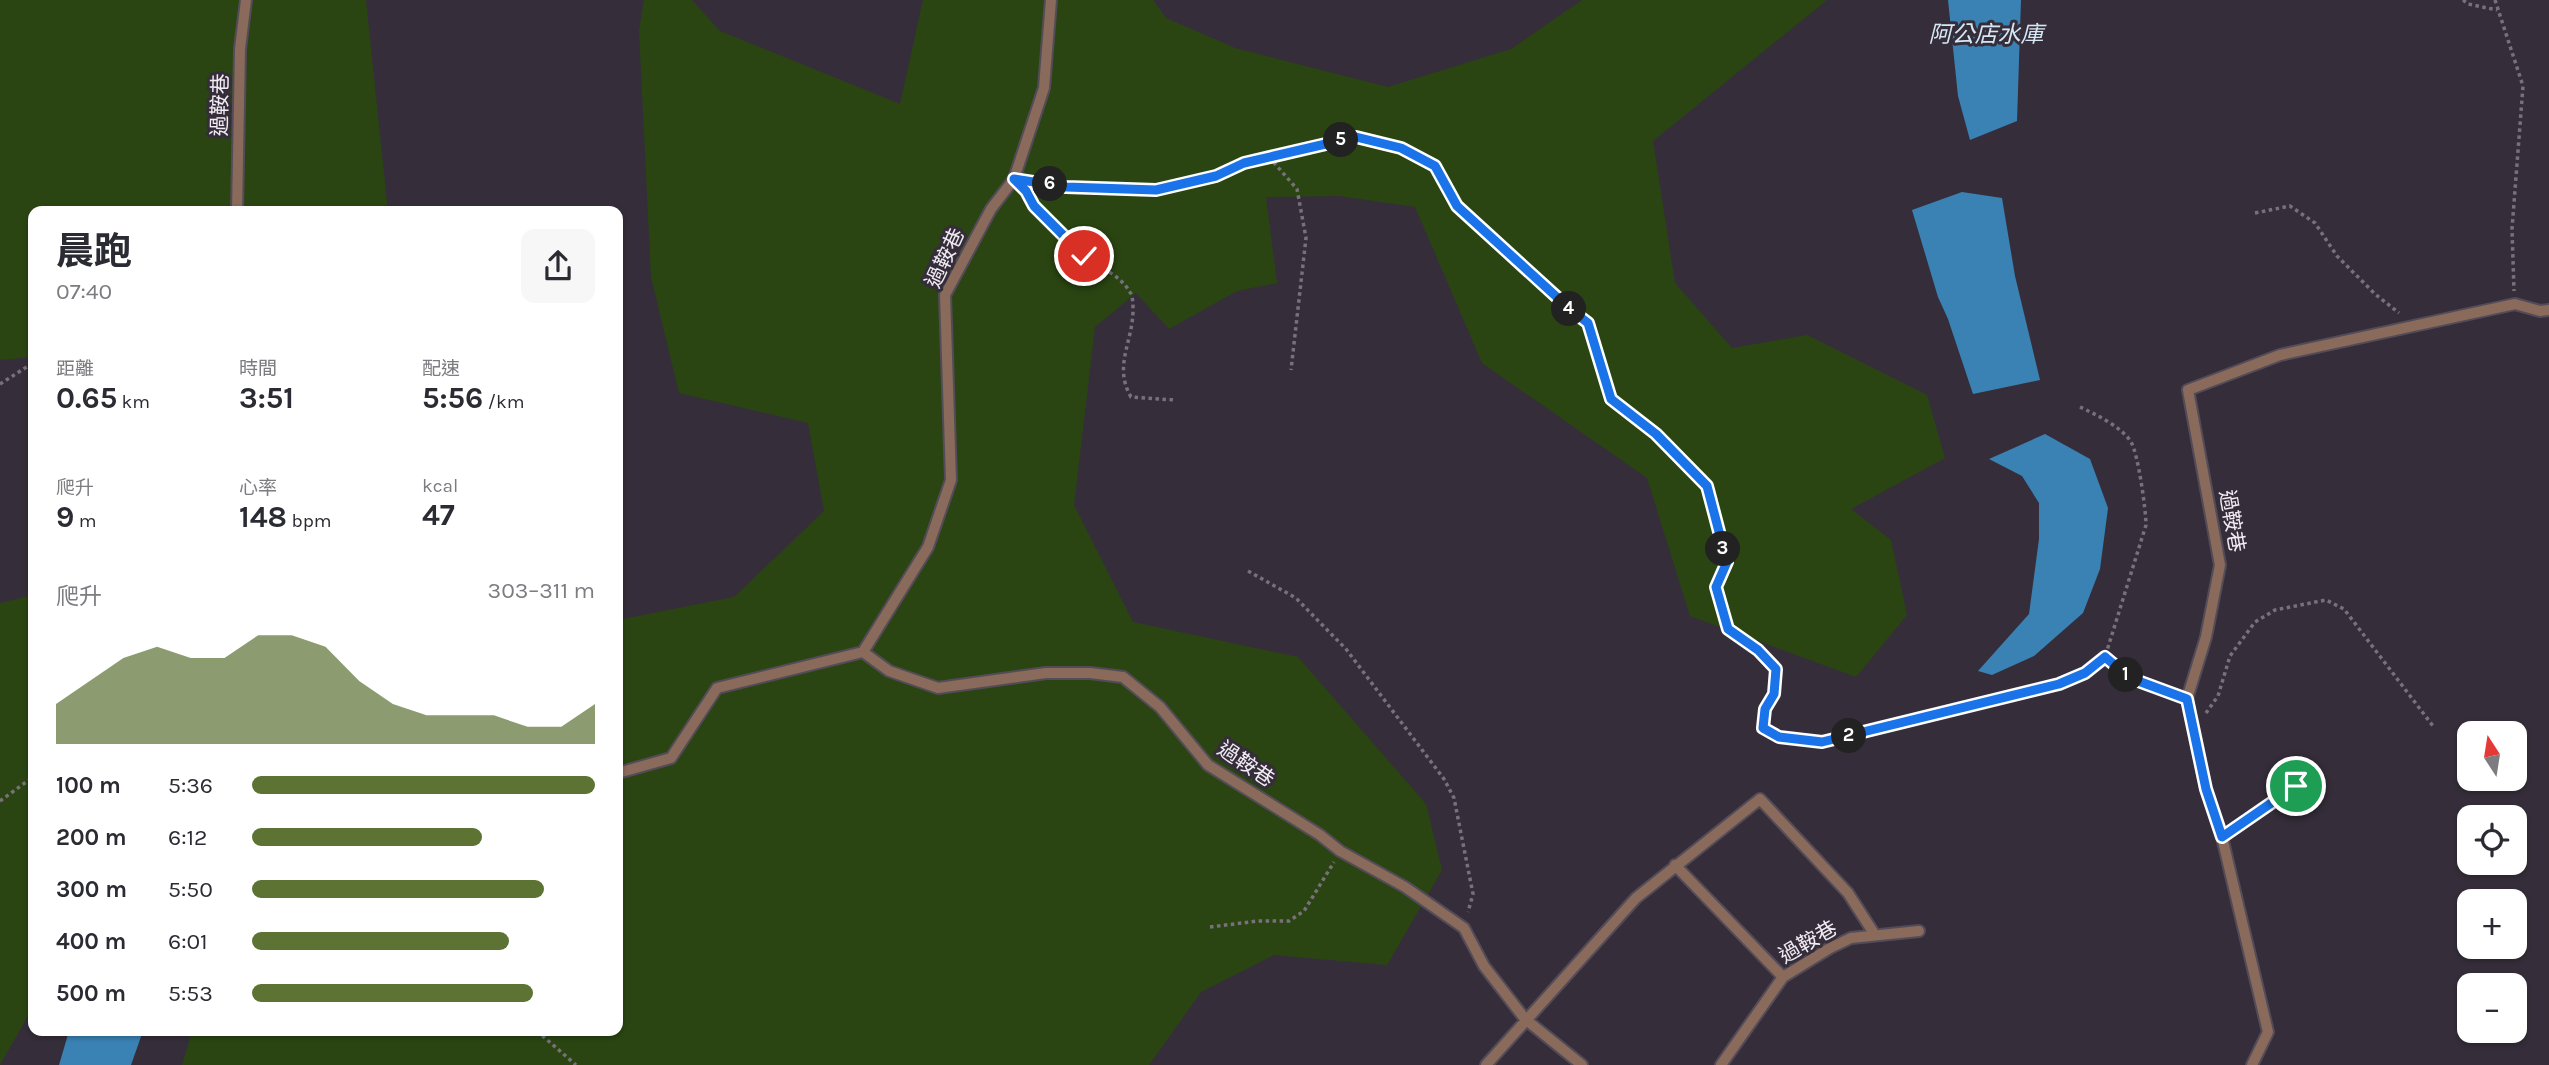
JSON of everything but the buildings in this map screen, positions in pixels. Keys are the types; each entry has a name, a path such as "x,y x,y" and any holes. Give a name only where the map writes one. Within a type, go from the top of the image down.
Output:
{"lane":[{"name":"過鞍巷","path":"237,206 240,49 246,0"},
{"name":"過鞍巷","path":"1051,0 1044,88 1014,179 991,209 945,295 951,480 928,547 863,652 889,671 938,688 1046,673 1090,673 1123,677 1160,707 1208,765 1320,835 1340,851 1405,887 1464,928 1484,966 1525,1019 1582,1065"},
{"name":"過鞍巷","path":"2187,699 2207,638 2221,565 2188,390 2280,355 2515,304"},
{"path":"2515,304 2540,311 2549,310"},
{"path":"623,772 671,758 717,688 863,652"},
{"path":"2187,699 2206,789 2222,837 2268,1032 2252,1065"},
{"name":"過鞍巷","path":"1486,1065 1636,898 1760,799 1848,893 1875,934"},
{"path":"1675,865 1783,977"},
{"name":"過鞍巷","path":"1721,1065 1783,977 1851,938 1919,931"}],"path":[{"path":"2463,0 2468,4 2497,10"},
{"path":"2495,0 2523,86 2512,229 2515,304"},
{"path":"1014,179 1066,187 1156,190 1216,176 1244,163 1356,137 1401,148 1435,166 1457,206 1588,323 1611,399 1656,434 1707,486 1727,562 1716,587 1728,629 1758,650 1776,669 1774,694 1765,709 1763,728 1779,737 1822,742 2059,684 2085,673 2105,657 2146,524 2146,507 2131,442 2105,419 2080,407"},
{"path":"1269,157 1297,189 1306,238 1291,370"},
{"path":"1014,179 1026,191 1034,206 1084,256 1123,282 1133,297 1133,326 1123,356 1123,384 1131,397 1175,400"},
{"path":"2255,213 2290,206 2315,223 2337,256 2375,294 2415,325"},
{"path":"0,384 28,366"},
{"path":"1248,570 1296,598 1346,649 1444,779 1454,798 1473,894 1464,928"},
{"path":"2195,730 2218,696 2230,656 2255,622 2275,610 2326,600 2344,609 2433,726"},
{"path":"2105,657 2130,678 2187,699"},
{"path":"0,801 28,781"},
{"path":"2222,837 2296,786"},
{"path":"1210,927 1258,921 1289,921 1304,911 1340,851"},
{"path":"543,1036 576,1065"}],"green space":[{"path":"0,0 366,0 387,206 28,206 28,357 0,360"},
{"path":"644,0 692,0 720,31 900,104 923,0 1153,0 1166,18 1235,48 1388,87 1511,49 1582,0 1827,0 1653,141 1675,283 1732,348 1807,335 1927,395 1945,458 1851,509 1891,540 1907,615 1856,677 1690,616 1647,478 1482,363 1415,207 1339,196 1266,197 1277,283 1237,291 1169,329 1136,293 1095,327 1074,505 1133,622 1298,657 1426,804 1442,870 1387,965 1274,955 1201,992 1149,1065 182,1065 191,1036 623,1036 623,619 734,597 824,511 808,423 679,393 651,277 639,30"},
{"path":"28,596 28,1016 0,1065 0,603"}],"water":[{"name":"阿公店水庫","path":"1948,0 2021,0 2017,121 1970,140 1958,96"},
{"path":"1962,192 2002,198 2015,276 2040,380 1973,394 1938,297 1912,210"},
{"path":"2045,434 2090,459 2108,508 2100,569 2083,613 2034,656 1992,675 1978,671 2029,614 2039,539 2039,503 2022,476 1989,459"},
{"path":"68,1036 141,1036 131,1065 59,1065"}],"route":[{"path":"1084,256 1034,206 1026,191 1014,179 1066,187 1156,190 1216,176 1244,163 1356,137 1401,148 1435,166 1457,206 1588,323 1611,399 1656,434 1707,486 1727,562 1716,587 1728,629 1758,650 1776,669 1774,694 1765,709 1763,728 1779,737 1822,742 2059,684 2085,673 2105,657 2130,678 2187,699 2206,789 2222,837 2296,786"}]}
